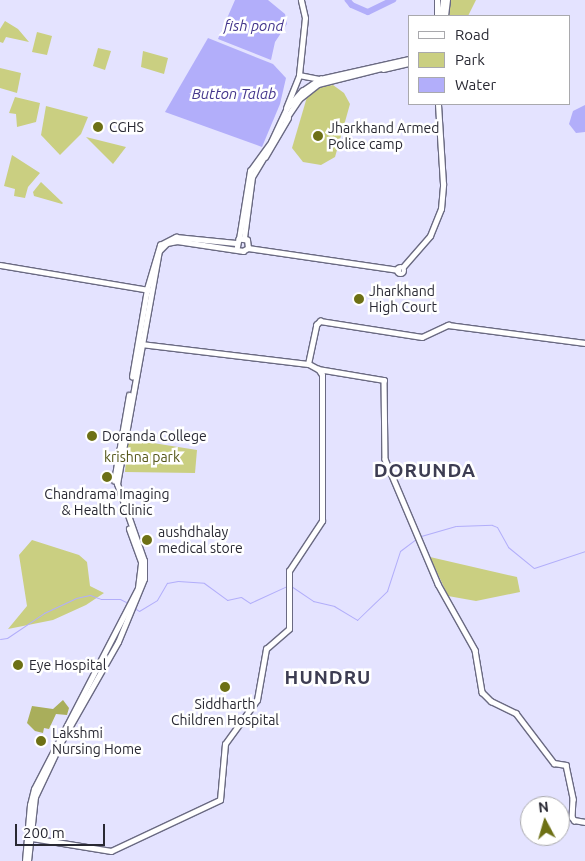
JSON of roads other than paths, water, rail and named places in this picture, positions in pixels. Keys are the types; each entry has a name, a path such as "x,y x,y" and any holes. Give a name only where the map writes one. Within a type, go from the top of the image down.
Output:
{"main road":[{"path":"237,249 250,171 272,142 283,119 298,75 305,18 302,0"},
{"path":"437,0 437,15"},
{"path":"443,15 445,0"},
{"path":"298,75 320,79 408,61"},
{"path":"247,188 277,140 291,112 314,87 352,75 408,61"},
{"path":"283,119 302,91 320,79"},
{"path":"27,861 32,838 33,804 39,787 126,619 144,580 144,561 117,484 149,289 159,251 167,243 177,241 243,251 248,248 398,270 403,267 430,236 443,199 438,105"},
{"path":"137,596 141,578 141,562 114,482 156,250 163,240 176,237 239,240 248,243 248,248"},
{"path":"0,265 149,289"},
{"path":"308,364 316,325 320,321 422,337 448,326 585,342"},
{"path":"141,344 308,364 318,369 384,380 384,459 418,532 438,584 477,655 484,694 516,713 554,763 566,765 573,799 572,817 574,820 585,822"},
{"path":"32,838 113,850 218,802 221,796 225,744 257,700 266,649 289,629 288,594 291,565 319,527 322,517 322,375 318,369"},
{"path":"27,861 30,805 34,790 126,619"}],"water":[{"name":"fish pond","path":"235,0 268,0 285,14 287,24 275,42 271,60 218,39"},
{"name":"Button Talab","path":"208,38 273,64 286,78 280,104 262,147 165,112"},
{"path":"585,105 585,132 576,133 569,124 573,111"}],"waterway":[{"path":"348,0 352,5 368,12 393,0"},
{"path":"421,536 456,526 492,525 497,527 508,547 534,568 585,551"},
{"path":"291,586 313,601 334,606 357,620 387,591 400,551 417,538"},
{"path":"133,607 139,611 157,600 167,583 178,581 204,583 227,600 241,597 250,603 287,586"},
{"path":"0,639 7,638 44,613 76,598 90,595 101,599 120,599 128,603"}],"place":[{"name":"CGHS","path":"98,127"},
{"name":"Jharkhand Armed Police camp","path":"318,136"},
{"name":"Jharkhand High Court","path":"359,299"},
{"name":"Doranda College","path":"92,436"},
{"name":"Chandrama Imaging & Health Clinic","path":"107,477"},
{"name":"aushdhalay medical store","path":"147,540"},
{"name":"Eye Hospital","path":"18,665"},
{"name":"Siddharth Children Hospital","path":"225,687"},
{"name":"Lakshmi Nursing Home","path":"41,741"}],"district":[{"name":"DORUNDA","path":"425,471"},
{"name":"HUNDRU","path":"328,678"}],"park label":[{"name":"krishna park","path":"142,457"}]}
